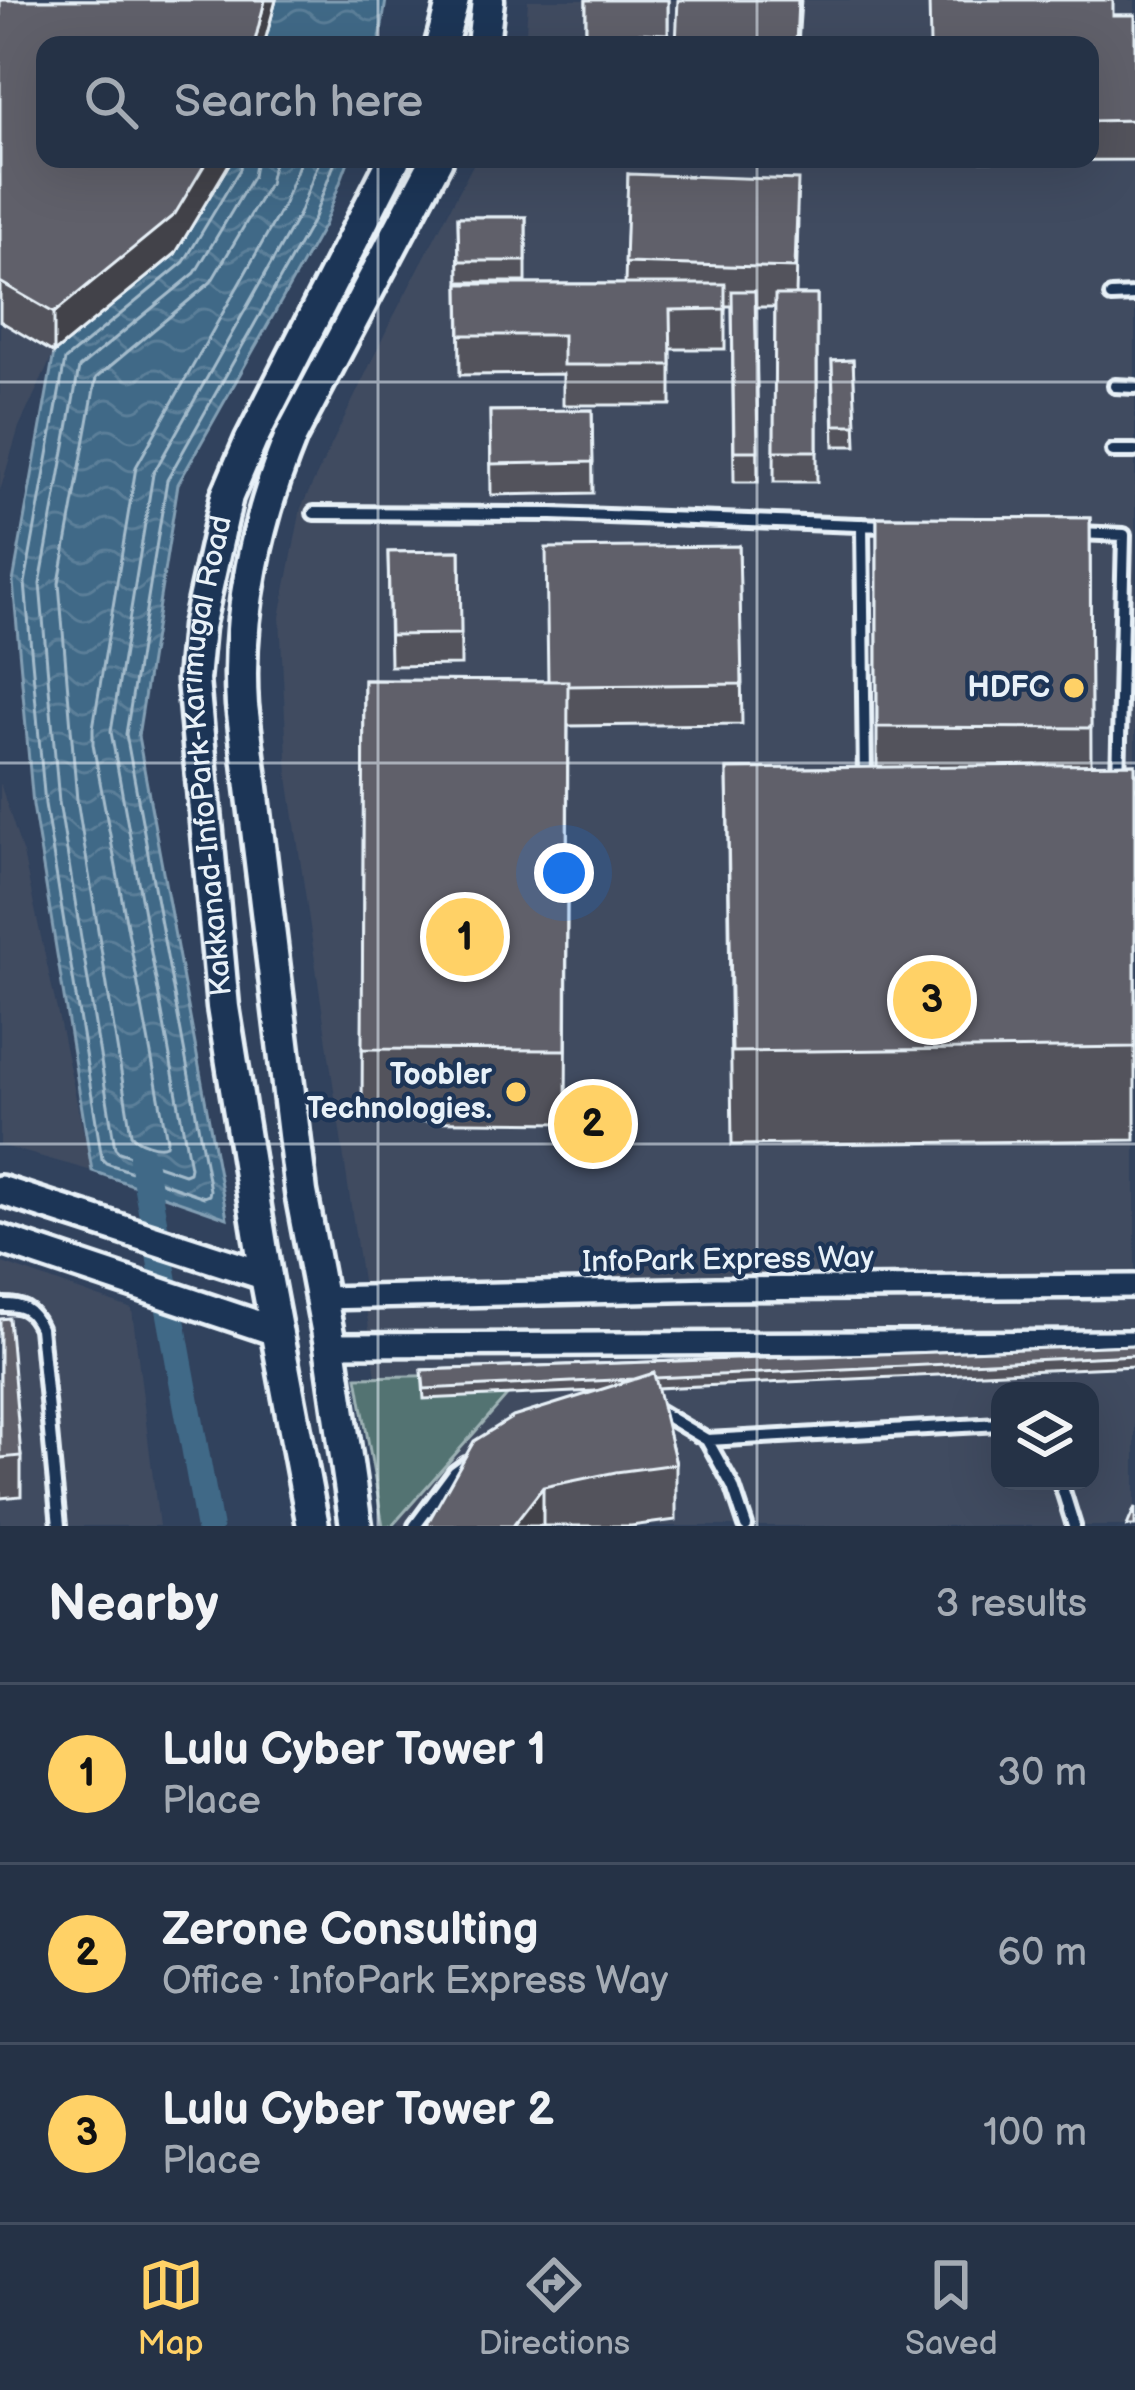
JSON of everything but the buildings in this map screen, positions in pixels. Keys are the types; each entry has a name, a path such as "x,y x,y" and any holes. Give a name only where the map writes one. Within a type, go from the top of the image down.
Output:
{"main road":[{"path":"443,36 453,0"},
{"path":"484,36 488,0"},
{"name":"Kakkanad-InfoPark-Karimugal Road","path":"313,1526 223,1007 193,680 198,627 227,496 389,168"},
{"name":"Kakkanad-InfoPark-Karimugal Road","path":"356,1526 301,1192 240,678 244,623 272,481 432,168"}],"street":[{"path":"0,1190 266,1276"},
{"path":"0,1239 278,1332"},
{"name":"InfoPark Express Way","path":"321,1298 1135,1286"},
{"path":"330,1346 1135,1342"}],"lane":[{"path":"1111,296 1135,296"},
{"path":"1114,386 1135,387"},
{"path":"1113,451 1135,451"},
{"path":"314,513 552,514 909,527"},
{"path":"862,525 865,784"},
{"path":"1076,533 1124,535 1118,781"},
{"path":"1095,781 1135,781"},
{"path":"842,784 888,784"},
{"path":"0,1305 25,1307 40,1328 58,1526"},
{"path":"635,1414 658,1411 707,1441 733,1487 746,1526"},
{"path":"707,1441 991,1425"},
{"path":"416,1526 454,1472 471,1461"},
{"path":"1063,1490 1074,1526"}],"shaded area":[{"path":"528,0 1135,0 1135,1526 398,1526 288,777 280,617 301,508 471,168 1099,168 1099,36 526,36"},
{"path":"0,321 54,353 19,427 0,491"},
{"path":"0,783 23,854 92,1171 0,1145"},
{"path":"0,1262 132,1309 159,1526 0,1526"}],"green space":[{"path":"526,1374 392,1526 383,1526 357,1377"}],"water":[{"path":"276,0 386,0 380,36 266,36"},
{"path":"227,168 346,168 324,225 178,484 138,736 227,1218 92,1171 33,805 13,582 54,353 175,254"}],"waterway":[{"path":"142,1158 209,1526"}],"place":[{"name":"HDFC","path":"1074,688"},
{"name":"Lulu Cyber Tower 1","path":"465,937"},
{"name":"Lulu Cyber Tower 2","path":"932,1000"},
{"name":"Toobler Technologies.","path":"516,1092"},
{"name":"Zerone Consulting","path":"593,1124"}]}
